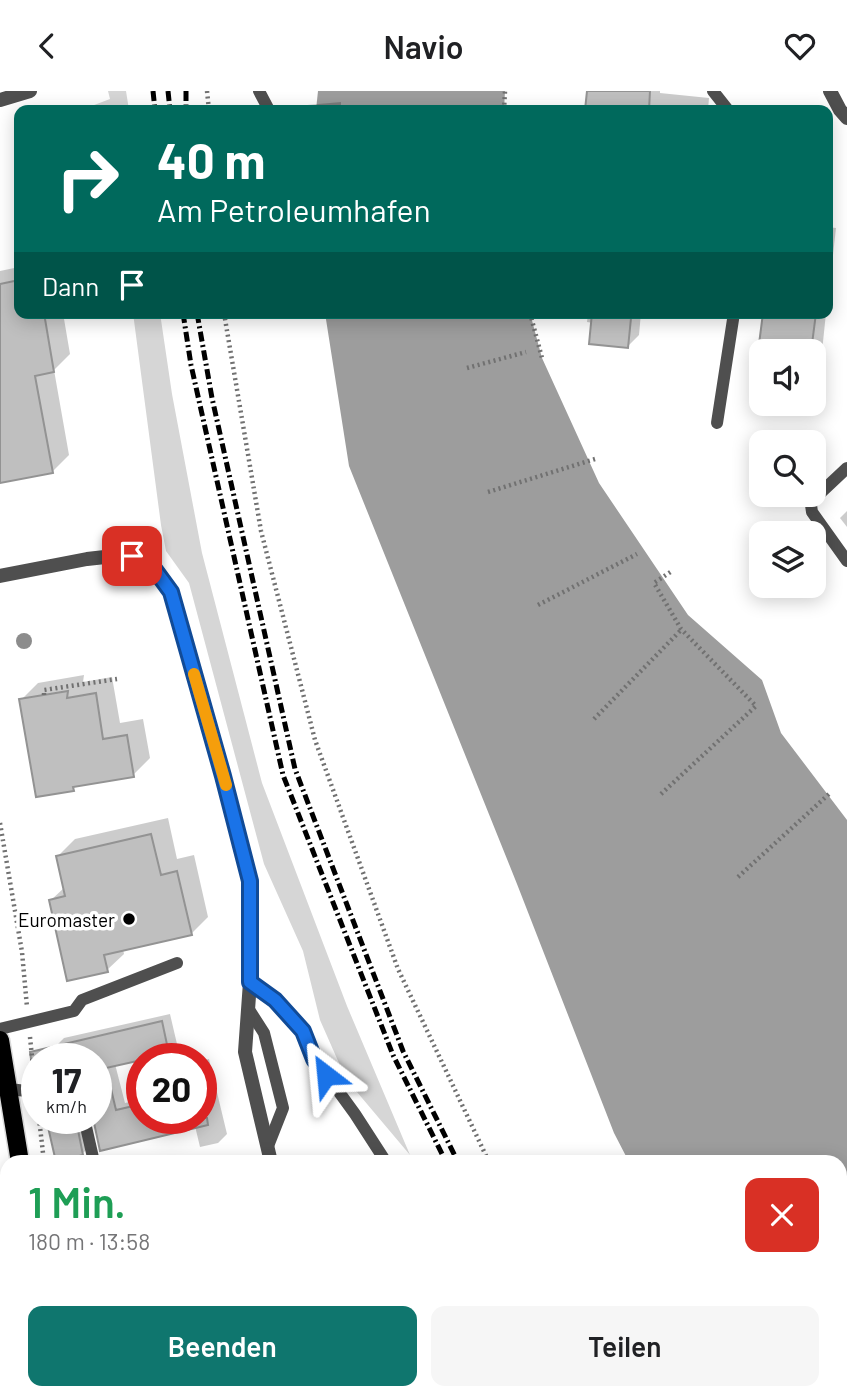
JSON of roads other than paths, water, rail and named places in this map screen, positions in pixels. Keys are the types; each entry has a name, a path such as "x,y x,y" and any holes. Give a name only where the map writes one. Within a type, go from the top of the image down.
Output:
{"main road":[{"path":"1,1046 19,1155"}],"street":[{"path":"0,100 30,91"},
{"path":"830,91 847,118"},
{"path":"0,576 87,559 132,556 152,566 171,592 250,881 250,982 244,1052 270,1155"}],"lane":[{"path":"713,91 724,105"},
{"path":"717,423 733,319"},
{"path":"847,468 811,505 813,512 847,561"},
{"path":"0,1029 74,1011 82,1000 177,963"},
{"path":"250,982 275,1000 303,1031 314,1059 381,1155"},
{"path":"248,1008 264,1033 283,1108 268,1146"},
{"path":"8,1089 21,1090"},
{"path":"88,1134 92,1155"}],"railway":[{"path":"153,91 154,105"},
{"path":"168,91 169,105"},
{"path":"186,91 186,105"},
{"path":"184,319 191,365 283,775 393,1055 443,1155"},
{"path":"198,319 212,398 295,769 403,1051 455,1155"}],"place":[{"name":"Euromaster","path":"129,919"}]}
